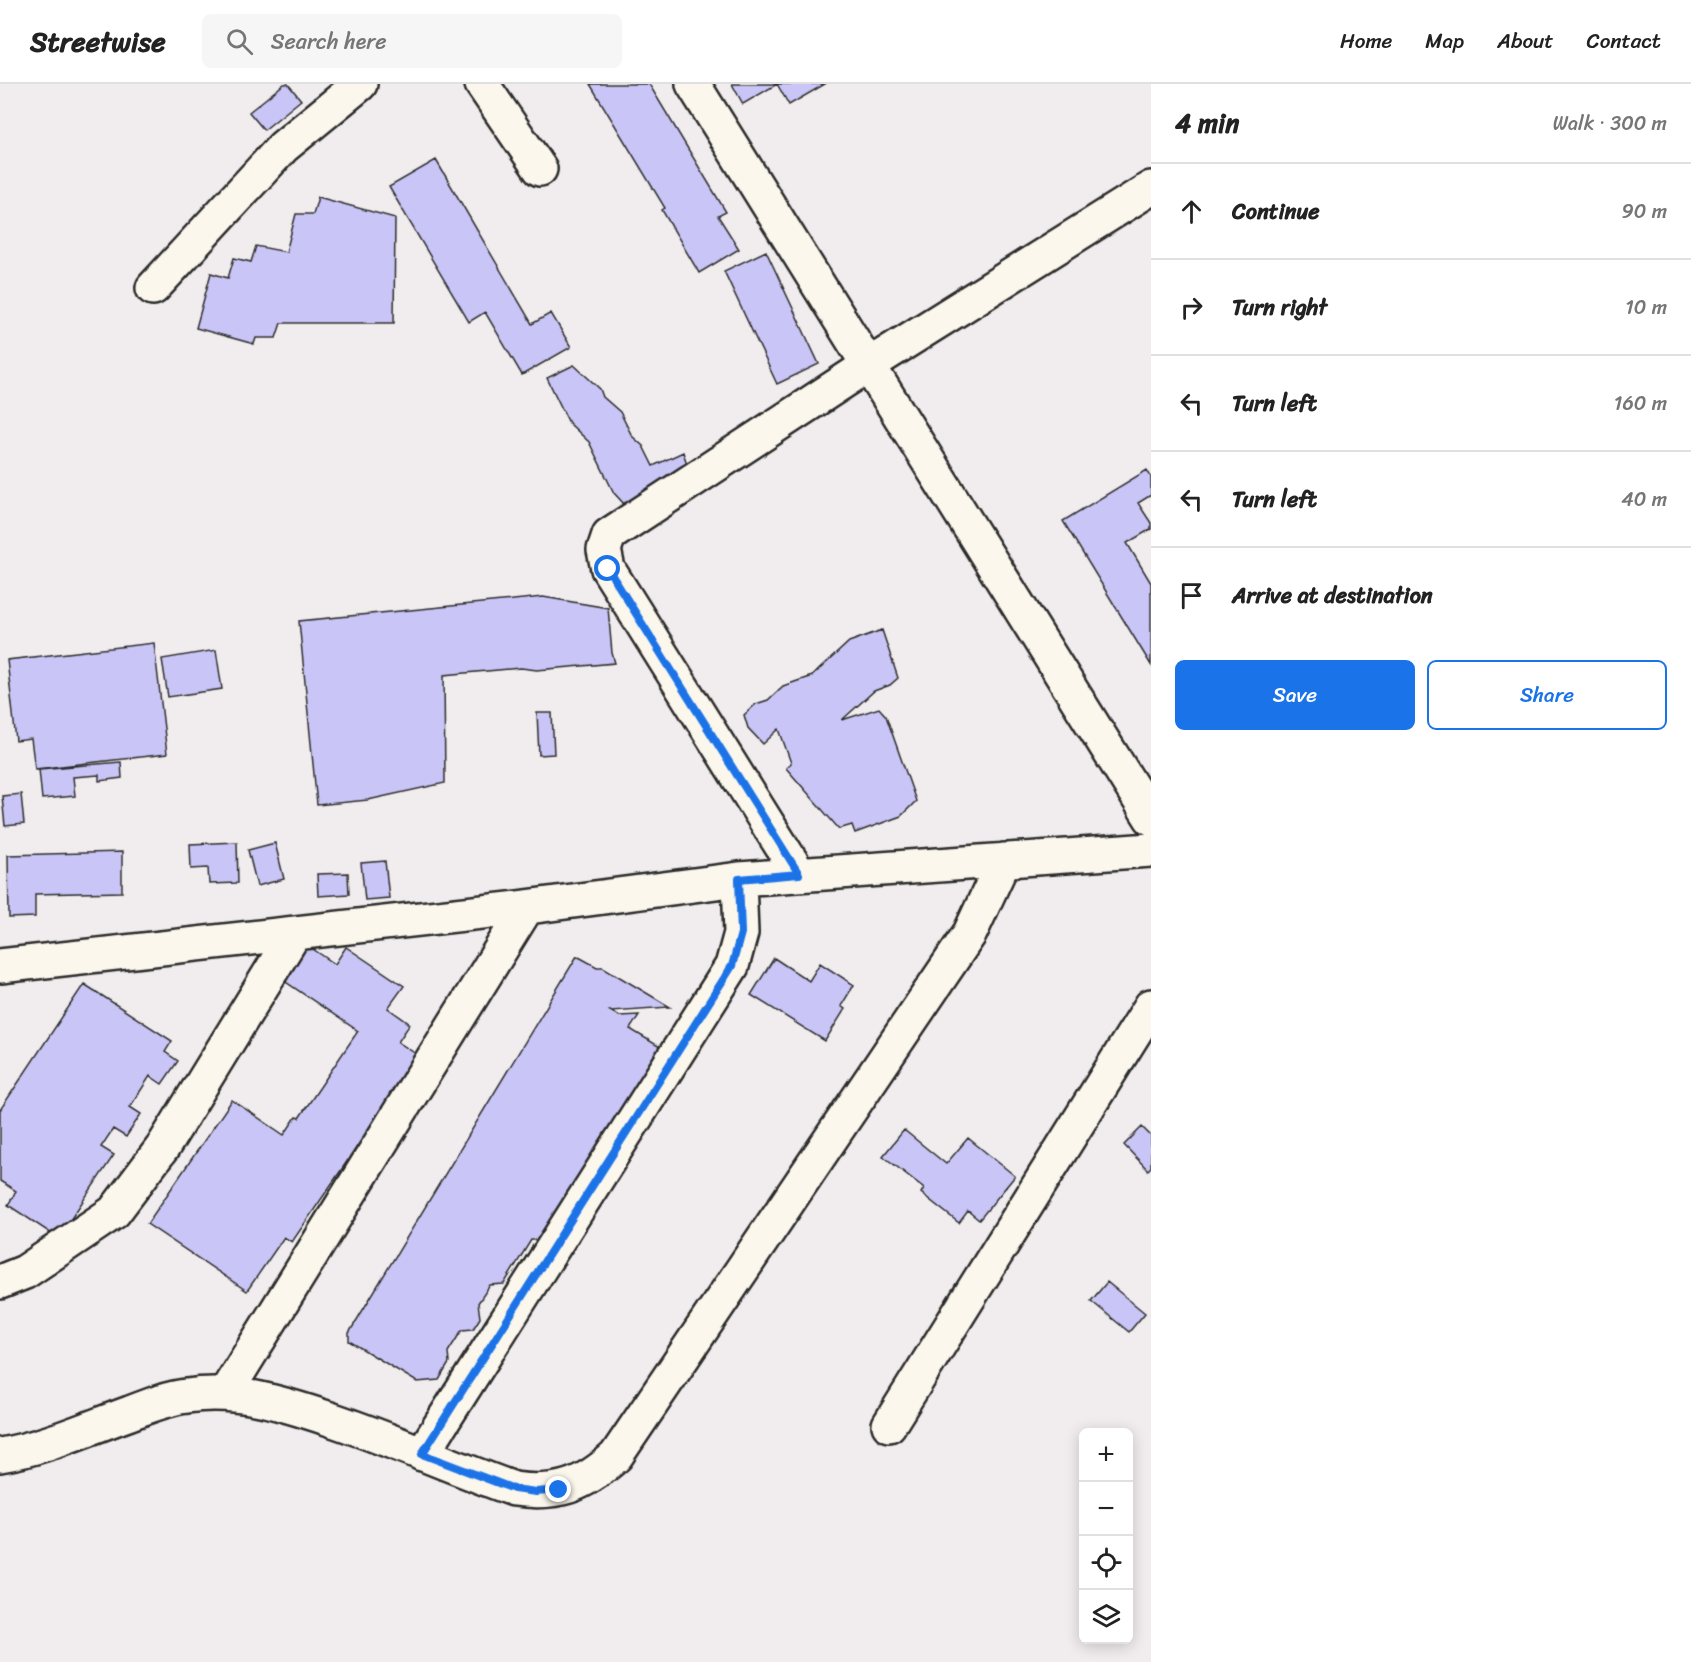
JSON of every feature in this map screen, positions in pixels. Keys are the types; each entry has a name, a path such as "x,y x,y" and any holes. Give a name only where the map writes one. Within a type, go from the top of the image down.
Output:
{"street":[{"path":"153,288 283,147 360,84"},
{"path":"482,84 540,169"},
{"path":"693,84 1151,818"},
{"path":"799,874 608,569 604,550 609,535 867,366 1151,188"},
{"path":"0,966 527,907 739,879 1151,849"},
{"path":"0,1455 14,1453 61,1438 152,1405 187,1395 225,1394 260,1399 301,1409 377,1434 514,1489 536,1492 559,1490 580,1483 599,1471 616,1456 970,933 1004,860"},
{"path":"422,1454 732,966 741,933 739,879"},
{"path":"225,1394 527,907"},
{"path":"0,1282 25,1272 114,1212 163,1148 294,934"},
{"path":"889,1425 1151,1006"}],"building":[{"path":"284,84 288,84 301,100 264,130 249,112"},
{"path":"590,84 649,84 726,212 718,216 739,249 699,273 662,210 665,208"},
{"path":"732,84 777,84 743,104"},
{"path":"777,84 825,84 789,105"},
{"path":"436,160 532,324 551,313 571,347 522,375 485,312 469,322 389,187"},
{"path":"318,197 395,218 394,323 281,323 276,338 256,338 254,344 196,328 211,273 228,278 234,258 251,262 256,246 286,252 296,214 313,214"},
{"path":"766,251 819,364 777,384 724,271"},
{"path":"574,365 620,412 632,436 643,446 653,466 683,452 688,467 625,505 614,493 589,442 569,423 547,378"},
{"path":"1147,470 1151,477 1151,495 1138,503 1151,523 1151,529 1127,543 1151,583 1151,665 1063,521"},
{"path":"543,597 608,608 615,663 444,675 445,783 368,800 317,805 299,621"},
{"path":"882,630 898,678 890,685 874,691 842,720 879,708 886,716 916,801 901,816 855,833 852,825 839,829 786,768 791,763 779,729 763,744 748,728 744,715 756,704 768,700 783,686 812,676 849,642"},
{"path":"154,643 167,754 35,769 31,739 16,741 7,660"},
{"path":"216,650 222,689 168,697 162,659"},
{"path":"537,713 552,713 554,754 539,755"},
{"path":"121,762 122,778 99,781 99,775 73,777 75,796 42,799 39,769"},
{"path":"21,794 24,824 5,826 2,796"},
{"path":"237,842 238,883 209,884 208,868 191,869 190,844"},
{"path":"275,843 284,879 257,886 248,850"},
{"path":"122,852 122,892 35,894 35,917 9,918 8,855"},
{"path":"385,861 389,898 365,900 361,863"},
{"path":"348,873 349,894 318,896 317,874"},
{"path":"301,941 335,964 346,947 404,986 388,1008 410,1024 398,1042 419,1056 292,1242 284,1237 247,1291 147,1224 232,1100 284,1135 296,1117 299,1118 358,1031 277,976"},
{"path":"577,956 597,967 603,967 670,1007 610,1011 619,1016 639,1015 630,1029 660,1047 542,1240 531,1240 504,1284 490,1285 478,1303 480,1318 473,1329 462,1330 448,1352 449,1363 439,1380 417,1382 349,1341 349,1333"},
{"path":"774,958 809,981 820,963 854,985 841,1006 845,1009 825,1041 751,995"},
{"path":"84,984 172,1041 165,1052 178,1061 162,1084 150,1076 130,1107 141,1114 126,1137 113,1129 101,1147 114,1155 58,1238 8,1205 16,1191 0,1181 0,1110"},
{"path":"1142,1127 1151,1136 1151,1167 1148,1170 1124,1145"},
{"path":"904,1130 946,1164 968,1138 1015,1176 979,1220 968,1211 959,1223 921,1193 924,1188 883,1156"},
{"path":"1107,1282 1145,1313 1129,1332 1091,1301"}],"route":[{"path":"559,1490 536,1492 514,1489 422,1454 732,966 741,933 739,879 799,874 608,569"}]}
